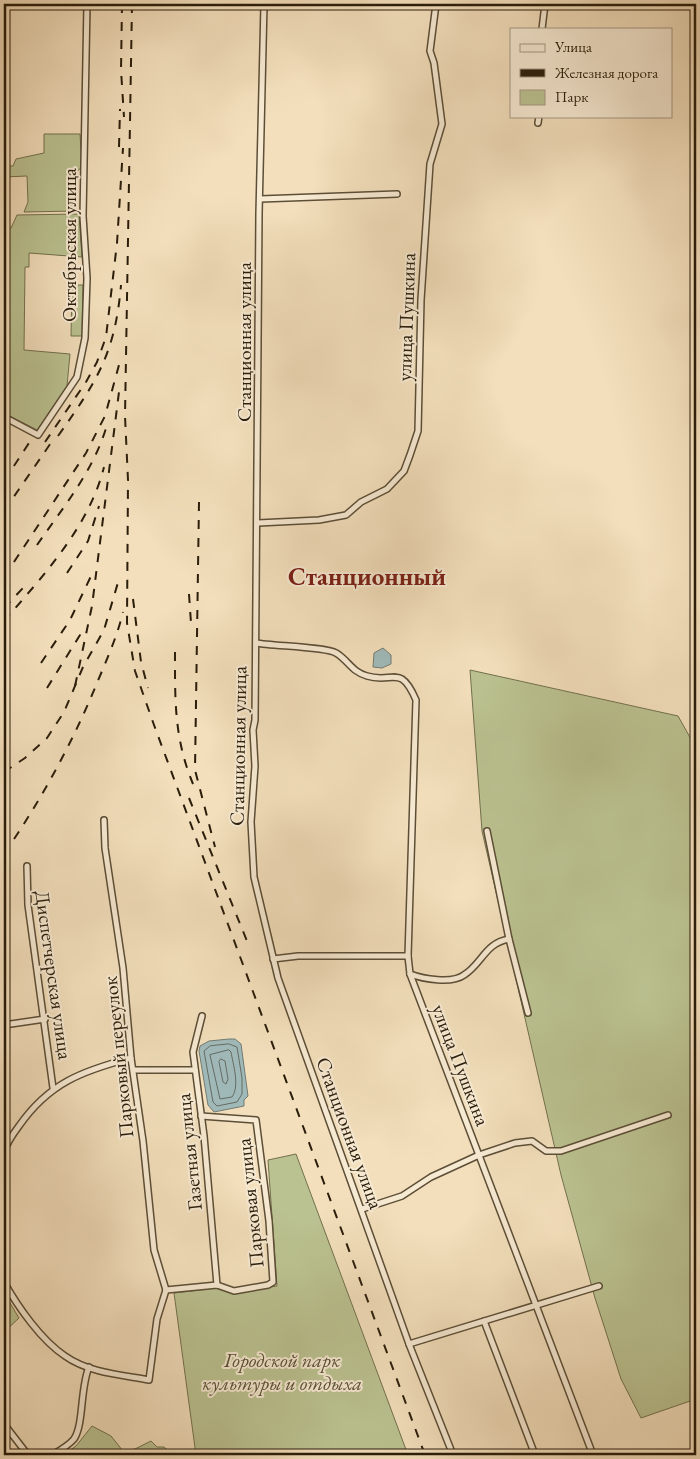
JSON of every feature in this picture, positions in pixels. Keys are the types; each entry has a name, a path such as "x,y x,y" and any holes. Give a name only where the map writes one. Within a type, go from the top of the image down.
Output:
{"street":[{"name":"Октябрьская улица","path":"4,417 38,435 77,377 85,338 87,278 83,216 87,4"},
{"name":"Станционная улица","path":"264,4 260,199 258,523 255,720 253,730 255,766 251,822 253,868 262,917 278,978 409,1344 453,1455"},
{"name":"улица Пушкина","path":"258,523 319,520 346,516 361,502 387,489 404,470 418,430 420,300 430,164 442,124 434,63 430,52 436,4"},
{"path":"542,28 545,4"},
{"path":"538,123 539,118"},
{"path":"260,199 397,194"},
{"name":"улица Пушкина","path":"256,643 336,652 354,670 368,677 394,676 410,685 416,700 408,956 410,974 538,1306 593,1455"},
{"name":"Парковый переулок","path":"104,820 105,848 123,968 131,1058 134,1070 154,1250 166,1290"},
{"path":"487,831 509,939 528,1013"},
{"name":"Диспетчерская улица","path":"27,866 28,905 53,1088"},
{"path":"410,974 424,980 454,979 464,976 498,941 509,939"},
{"path":"273,959 298,956 408,956"},
{"name":"Газетная улица","path":"202,1016 193,1052 202,1116 217,1285"},
{"path":"4,1025 45,1019"},
{"path":"4,1152 6,1145 31,1109 53,1088 97,1067 131,1058"},
{"path":"134,1070 195,1070"},
{"path":"362,1209 402,1196 431,1178 479,1155 515,1143 532,1142 546,1151 561,1151 668,1115"},
{"name":"Парковая улица","path":"202,1116 256,1120 269,1221 273,1282 268,1285 234,1291 217,1285"},
{"path":"4,1282 30,1322 65,1356 101,1372 149,1380 157,1319 166,1290 217,1285"},
{"path":"409,1344 599,1286"},
{"path":"484,1321 535,1455"},
{"path":"52,1455 73,1440 78,1429 84,1380 90,1367"},
{"path":"4,1424 28,1455"}],"green space":[{"path":"44,134 80,134 82,167 75,173 75,211 24,212 28,202 27,176 4,177 4,166 13,166 16,159 44,153"},
{"path":"79,214 82,257 29,253 29,267 25,267 24,350 70,354 67,386 37,430 4,413 4,228 11,228 17,215"},
{"path":"72,285 83,285 82,336 71,336"},
{"path":"470,670 678,716 696,748 696,1399 641,1418 621,1379 595,1298 561,1175 482,831"},
{"name":"Городской парк культуры и отдыха","path":"296,1154 408,1455 196,1455 174,1293 216,1288 231,1293 277,1286 268,1160"},
{"path":"4,1293 19,1318 4,1332"},
{"path":"92,1426 111,1436 123,1451 135,1449 151,1441 157,1447 164,1447 173,1455 63,1455 76,1446"}],"water":[{"path":"383,648 391,655 391,664 382,668 373,667 374,653"},
{"path":"235,1039 241,1044 248,1096 244,1100 244,1106 214,1112 208,1105 199,1051 200,1046 209,1041"}],"railway":[{"path":"122,4 121,70 124,117"},
{"path":"132,4 125,416 128,480 127,623 135,671 425,1455"},
{"path":"119,147 120,109"},
{"path":"45,442 86,382 97,362 106,337 117,243 123,148"},
{"path":"58,436 102,366 114,330 121,285"},
{"path":"4,577 86,453 105,416 119,365"},
{"path":"75,686 92,606 119,392"},
{"path":"37,545 87,471 96,455 108,421"},
{"path":"4,511 55,437"},
{"path":"4,481 29,443"},
{"path":"4,621 49,568 76,530 88,510 104,467"},
{"path":"199,502 195,770 215,847"},
{"path":"67,573 88,541 99,506"},
{"path":"41,663 70,620 92,574"},
{"path":"4,772 25,758 47,738 64,712 83,667 104,630 119,579"},
{"path":"4,608 23,588"},
{"path":"189,594 191,623"},
{"path":"133,599 141,662 148,688"},
{"path":"4,854 31,813 77,728 111,648 123,612"},
{"path":"47,688 80,635 83,626"},
{"path":"175,652 179,735 182,751 193,784"},
{"path":"189,798 247,941"}],"district":[{"name":"Станционный","path":"367,576"}]}
